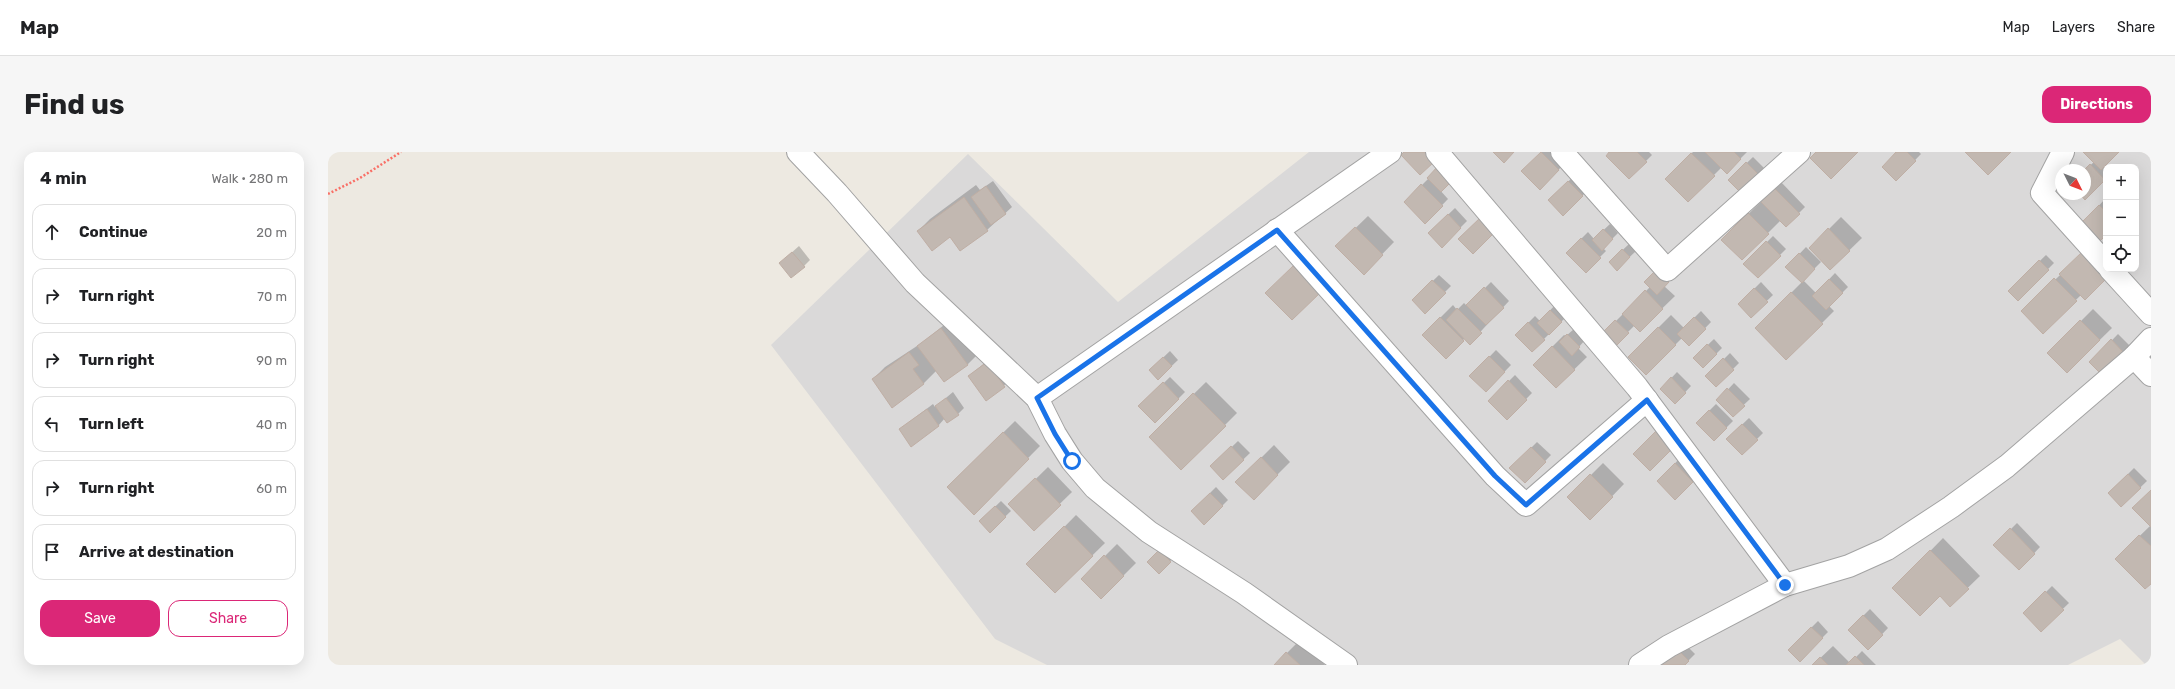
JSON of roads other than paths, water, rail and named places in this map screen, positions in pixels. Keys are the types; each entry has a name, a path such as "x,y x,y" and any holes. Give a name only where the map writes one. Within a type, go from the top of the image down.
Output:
{"street":[{"path":"798,152 837,193 915,282 1037,398 1055,434 1072,461 1095,488 1149,532 1244,593 1346,665"},
{"path":"1037,398 1390,152"},
{"path":"1437,152 1647,400 1785,585"},
{"path":"1562,152 1667,270 1799,152"},
{"path":"2062,152 2042,193 2103,261"},
{"path":"1277,230 1495,476 1526,505 1647,400"},
{"path":"2113,272 2151,314"},
{"path":"1640,665 1669,646 1785,585 1849,566 1887,549 1951,507 2007,466 2134,358 2151,339"},
{"path":"2134,358 2151,375"}]}
